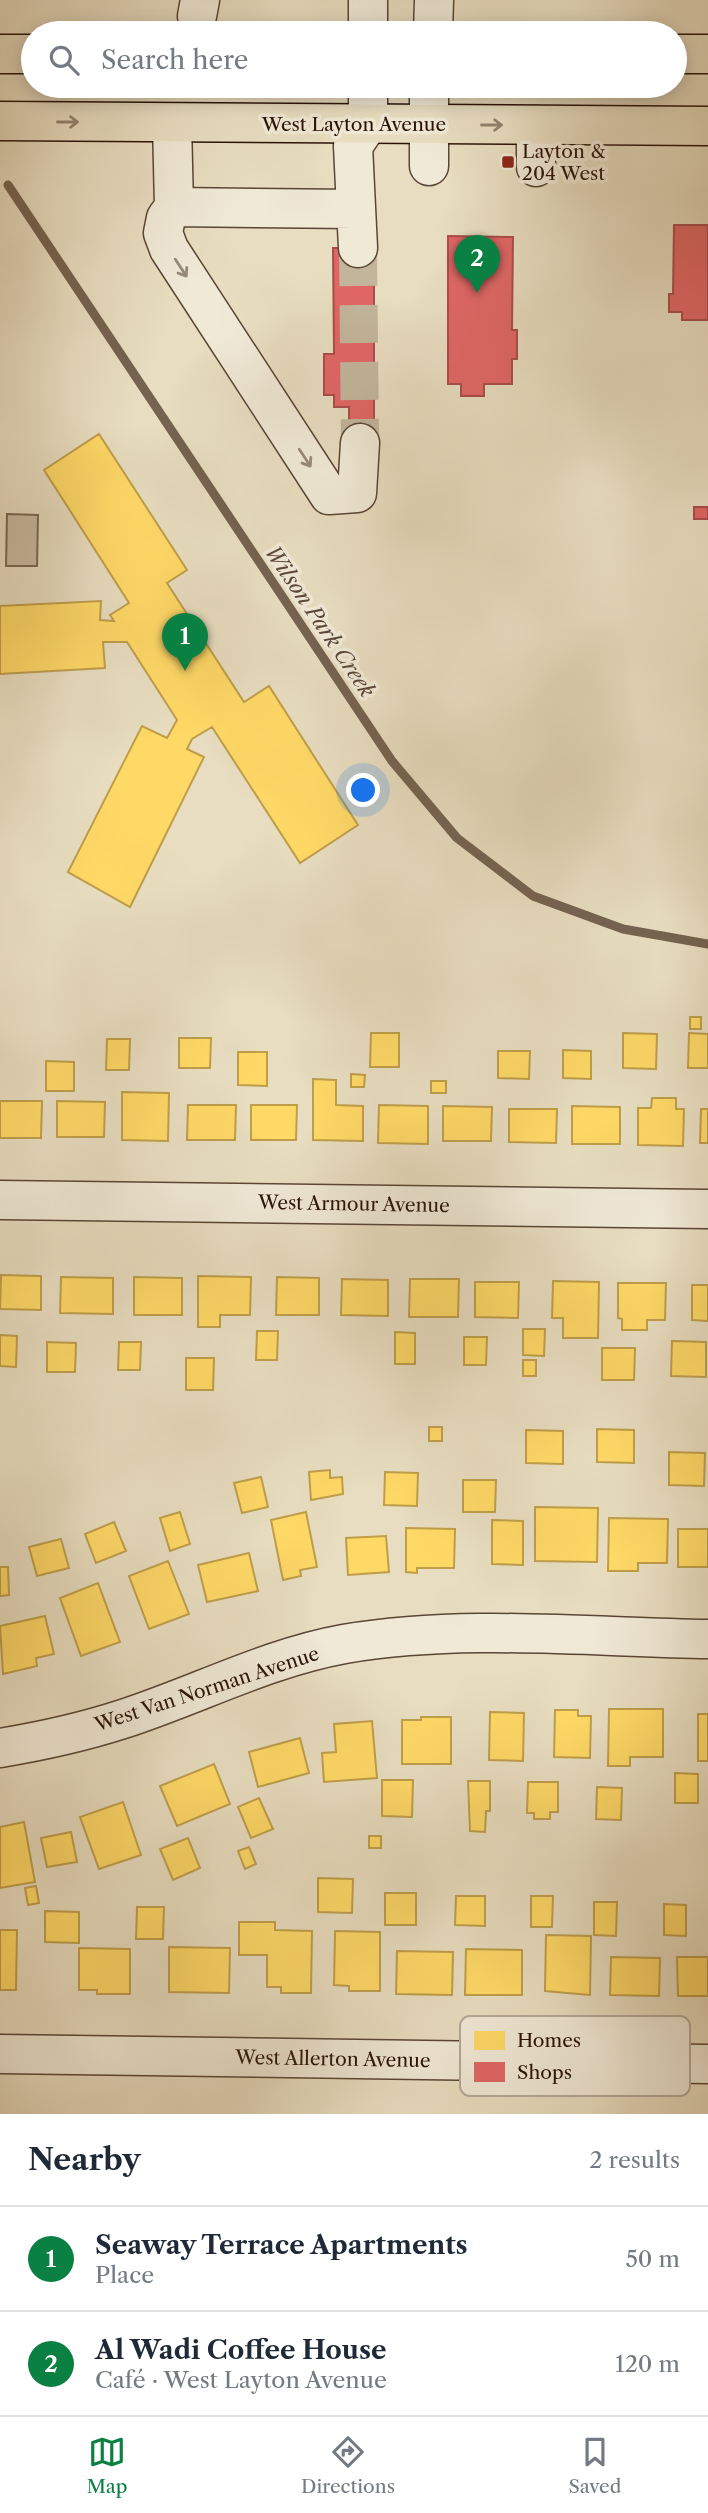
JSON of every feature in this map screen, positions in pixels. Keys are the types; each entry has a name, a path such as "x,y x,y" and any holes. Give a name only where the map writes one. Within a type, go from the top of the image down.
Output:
{"main road":[{"path":"0,54 21,54"},
{"path":"687,54 708,54"},
{"name":"West Layton Avenue","path":"0,121 708,126"}],"street":[{"path":"368,0 368,21"},
{"path":"433,21 434,0"},
{"path":"358,248 353,146 368,124 368,98"},
{"path":"429,98 429,166"},
{"path":"172,122 174,207 166,218 163,233 169,249 329,495 357,493 360,443"},
{"path":"536,125 536,167"},
{"path":"174,207 354,209"},
{"name":"West Armour Avenue","path":"0,1200 708,1209"},
{"name":"West Van Norman Avenue","path":"0,1748 47,1740 124,1718 260,1667 342,1645 435,1633 708,1639"},
{"name":"West Allerton Avenue","path":"0,2054 460,2060"},
{"name":"West Allerton Avenue","path":"690,2064 708,2064"}],"shaded area":[{"path":"7,514 38,515 37,566 6,566"}],"building: Homes":[{"path":"99,434 187,570 167,583 244,702 269,686 358,825 300,863 212,727 192,739 187,749 204,757 130,907 68,872 142,726 167,738 177,720 127,642 103,642 105,668 0,674 0,606 101,601 100,620 114,621 110,615 129,603 44,470"},
{"path":"690,1017 701,1017 701,1029 690,1029"},
{"path":"371,1033 399,1033 399,1067 370,1067"},
{"path":"623,1033 657,1034 656,1069 623,1068"},
{"path":"689,1033 708,1034 708,1068 688,1068"},
{"path":"179,1038 211,1038 210,1068 179,1068"},
{"path":"107,1039 130,1039 129,1070 106,1070"},
{"path":"563,1050 591,1051 591,1079 563,1078"},
{"path":"498,1051 530,1051 529,1079 498,1078"},
{"path":"238,1052 267,1052 267,1086 238,1085"},
{"path":"46,1061 74,1062 74,1091 46,1091"},
{"path":"351,1074 365,1075 364,1087 351,1087"},
{"path":"313,1079 336,1080 336,1105 363,1106 363,1141 313,1140"},
{"path":"431,1081 446,1081 446,1093 431,1093"},
{"path":"122,1092 169,1093 168,1141 122,1140"},
{"path":"652,1098 676,1098 676,1109 684,1109 683,1146 638,1145 638,1108 651,1108"},
{"path":"0,1101 42,1101 41,1138 0,1138"},
{"path":"57,1101 105,1102 104,1137 57,1137"},
{"path":"188,1105 236,1105 235,1140 187,1140"},
{"path":"251,1105 297,1105 296,1140 251,1140"},
{"path":"379,1105 428,1106 428,1144 378,1143"},
{"path":"443,1106 492,1107 491,1141 443,1141"},
{"path":"572,1106 620,1107 620,1144 572,1144"},
{"path":"509,1109 557,1109 556,1143 509,1142"},
{"path":"701,1109 708,1109 708,1143 700,1143"},
{"path":"1,1275 41,1276 41,1310 0,1309"},
{"path":"198,1276 251,1277 250,1315 220,1315 220,1327 198,1327"},
{"path":"61,1277 113,1278 113,1314 60,1313"},
{"path":"134,1277 182,1278 182,1315 134,1315"},
{"path":"277,1277 319,1278 319,1315 276,1315"},
{"path":"342,1279 388,1280 388,1316 341,1315"},
{"path":"410,1279 459,1279 458,1317 409,1317"},
{"path":"553,1281 599,1282 598,1338 563,1338 563,1318 552,1318"},
{"path":"475,1282 519,1282 518,1318 475,1317"},
{"path":"618,1283 666,1283 665,1320 647,1320 647,1330 622,1330 622,1319 618,1318"},
{"path":"692,1285 708,1285 708,1321 692,1320"},
{"path":"523,1329 545,1329 544,1356 523,1355"},
{"path":"257,1331 278,1331 277,1360 256,1360"},
{"path":"395,1332 415,1333 415,1364 395,1364"},
{"path":"0,1335 17,1336 16,1367 0,1366"},
{"path":"464,1337 487,1337 486,1365 464,1365"},
{"path":"672,1341 706,1342 706,1377 671,1376"},
{"path":"47,1342 76,1343 75,1372 47,1372"},
{"path":"119,1342 141,1342 140,1370 118,1370"},
{"path":"602,1348 635,1348 634,1380 602,1380"},
{"path":"186,1358 214,1358 213,1390 186,1390"},
{"path":"523,1360 536,1360 536,1376 523,1376"},
{"path":"429,1427 442,1427 442,1441 429,1441"},
{"path":"597,1429 634,1430 634,1463 597,1462"},
{"path":"526,1430 563,1431 563,1464 526,1463"},
{"path":"669,1452 705,1453 704,1486 669,1485"},
{"path":"330,1470 330,1478 342,1477 343,1494 311,1500 309,1472"},
{"path":"385,1472 418,1473 417,1506 384,1505"},
{"path":"261,1477 268,1507 242,1513 234,1483"},
{"path":"463,1480 496,1480 495,1512 463,1512"},
{"path":"535,1507 598,1508 597,1562 535,1561"},
{"path":"180,1512 190,1544 170,1551 160,1518"},
{"path":"306,1512 317,1567 300,1570 301,1576 283,1580 271,1520"},
{"path":"609,1518 668,1519 667,1563 638,1563 638,1571 608,1571"},
{"path":"492,1520 523,1521 523,1565 492,1564"},
{"path":"114,1522 126,1551 96,1563 85,1534"},
{"path":"406,1528 455,1529 454,1568 417,1568 417,1573 406,1572"},
{"path":"678,1529 708,1529 708,1567 678,1567"},
{"path":"386,1536 389,1572 348,1575 346,1538"},
{"path":"61,1539 69,1568 37,1576 29,1547"},
{"path":"249,1553 258,1591 207,1602 198,1565"},
{"path":"168,1561 189,1614 149,1629 129,1576"},
{"path":"0,1567 8,1567 9,1595 0,1596"},
{"path":"98,1583 120,1642 81,1656 60,1598"},
{"path":"45,1616 54,1654 36,1658 37,1666 3,1674 0,1626"},
{"path":"609,1709 663,1709 663,1757 630,1757 630,1766 608,1766"},
{"path":"555,1710 578,1710 578,1716 591,1716 590,1758 554,1757"},
{"path":"490,1712 524,1713 523,1761 489,1760"},
{"path":"698,1714 708,1714 708,1761 698,1761"},
{"path":"421,1717 451,1717 451,1764 402,1764 402,1720 421,1720"},
{"path":"372,1721 377,1778 324,1782 322,1753 336,1752 334,1724"},
{"path":"300,1738 309,1773 258,1787 249,1752"},
{"path":"214,1764 230,1804 177,1826 160,1786"},
{"path":"675,1773 698,1774 698,1803 675,1803"},
{"path":"382,1780 413,1780 412,1817 382,1816"},
{"path":"468,1781 490,1781 490,1811 486,1811 485,1832 470,1831"},
{"path":"528,1782 558,1782 558,1812 550,1812 550,1819 534,1819 534,1813 527,1813"},
{"path":"597,1787 622,1788 621,1820 596,1819"},
{"path":"259,1798 273,1829 251,1838 238,1807"},
{"path":"123,1802 141,1855 99,1869 80,1817"},
{"path":"24,1822 35,1882 0,1888 0,1827"},
{"path":"71,1832 77,1862 47,1867 41,1838"},
{"path":"369,1836 381,1836 381,1848 369,1848"},
{"path":"188,1838 200,1868 173,1880 160,1849"},
{"path":"249,1847 256,1864 245,1869 238,1851"},
{"path":"318,1878 353,1879 352,1913 318,1912"},
{"path":"36,1886 39,1903 28,1905 25,1888"},
{"path":"385,1893 416,1893 416,1925 385,1925"},
{"path":"456,1896 485,1896 485,1926 455,1925"},
{"path":"531,1896 553,1896 552,1927 531,1927"},
{"path":"594,1902 617,1902 616,1936 594,1935"},
{"path":"664,1904 686,1905 686,1936 664,1935"},
{"path":"137,1907 164,1907 163,1939 136,1939"},
{"path":"45,1911 79,1912 79,1943 45,1942"},
{"path":"239,1922 275,1922 275,1930 312,1931 311,1993 281,1993 281,1987 267,1987 267,1955 239,1955"},
{"path":"0,1930 17,1930 16,1990 0,1990"},
{"path":"335,1931 380,1932 380,1991 349,1991 349,1986 334,1985"},
{"path":"546,1935 591,1936 590,1995 545,1991"},
{"path":"169,1947 230,1948 229,1993 169,1992"},
{"path":"79,1948 130,1949 130,1994 97,1994 97,1990 79,1990"},
{"path":"466,1949 522,1950 522,1995 465,1995"},
{"path":"397,1951 453,1952 452,1995 396,1994"},
{"path":"611,1957 660,1958 659,1996 610,1995"},
{"path":"677,1957 708,1957 708,1996 678,1996"}],"building: Shops":[{"path":"674,225 708,225 708,320 682,320 682,312 669,312 669,294 673,294"},
{"path":"448,236 513,237 512,330 517,330 517,359 512,359 512,384 484,384 484,396 461,396 461,384 448,384"},
{"path":"333,248 374,248 374,443 349,443 349,407 334,407 334,395 324,395 324,354 334,354"},
{"path":"694,507 708,507 708,519 694,519"}],"waterway":[{"name":"Wilson Park Creek","path":"8,185 392,761 457,838 533,896 623,929 708,944"}],"tunnel":[{"path":"358,248 360,443"}],"place":[{"name":"Layton & 204 West","path":"508,162"},
{"name":"Al Wadi Coffee House","path":"477,293"},
{"name":"Seaway Terrace Apartments","path":"185,671"}]}
